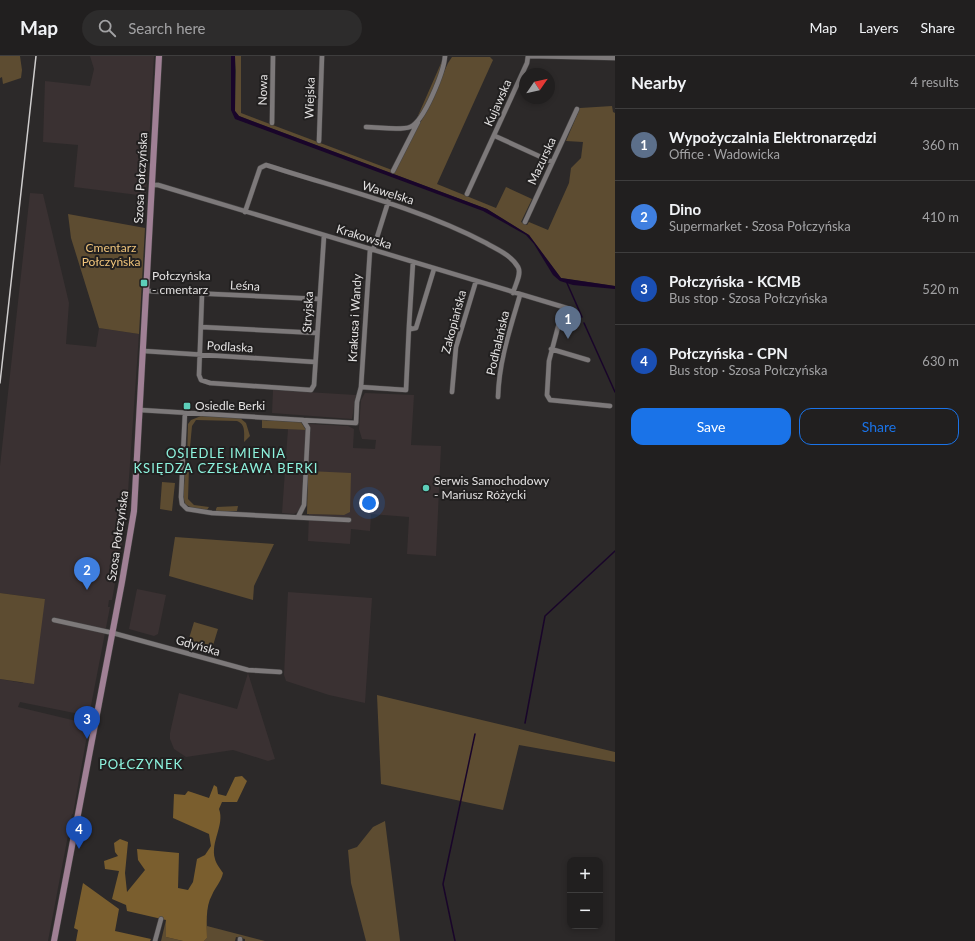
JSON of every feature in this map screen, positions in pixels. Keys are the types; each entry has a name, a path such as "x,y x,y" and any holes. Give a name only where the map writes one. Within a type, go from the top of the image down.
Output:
{"main road":[{"name":"Szosa Połczyńska","path":"54,941 113,632 134,511 144,351 159,56"}],"street":[{"name":"Nowa","path":"272,124 273,56"},
{"name":"Wiejska","path":"319,141 322,56"},
{"path":"393,171 445,66 446,56"},
{"path":"528,56 615,58"},
{"name":"Kujawska","path":"467,194 527,63 528,56"},
{"name":"Mazurska","path":"525,222 577,109"},
{"path":"366,126 405,128 411,127 420,119"},
{"name":"Kujawska","path":"494,136 552,162"},
{"name":"Wawelska","path":"245,212 260,168 266,166 420,213 471,235 506,254 519,270 513,293"},
{"name":"Krakowska","path":"152,185 570,309"},
{"name":"Krakusa i Wandy","path":"300,419 356,423 357,398 361,387 372,250 390,196"},
{"name":"Stryjska","path":"199,355 199,376 206,383 311,390 314,385 324,236"},
{"path":"361,387 406,390 413,262"},
{"path":"409,326 411,329 416,328 434,269"},
{"name":"Zakopiańska","path":"452,392 456,347 476,282"},
{"name":"Leśna","path":"147,291 319,300"},
{"path":"199,355 202,294"},
{"name":"Podhalańska","path":"498,397 499,370 520,295"},
{"path":"563,308 551,349 547,378 547,395 550,400 610,406"},
{"path":"201,327 317,333"},
{"path":"551,349 588,360"},
{"name":"Podlaska","path":"144,351 315,362"},
{"path":"140,410 300,419 306,423 308,428 304,505 298,517"},
{"path":"185,412 181,498 186,508 200,512 349,520"},
{"name":"Gdyńska","path":"54,620 113,632 248,670 280,672"},
{"path":"155,941 161,919"}],"shaded area":[{"path":"90,56 154,56 146,196 74,187 78,145 43,142 45,81 90,86 94,69"},
{"path":"231,56 235,56 235,111 239,116 487,209 529,235 561,278 615,286 615,289 573,285 560,281 553,275 534,244 526,235 483,211 235,119 231,110"},
{"path":"30,193 43,194 69,303 66,344 96,347 99,328 139,334 126,521 112,600 109,600 108,607 110,607 89,716 20,702 18,707 89,724 48,941 0,941 0,679 23,683 45,599 0,593 0,466"},
{"path":"273,390 356,395 352,419 272,413"},
{"path":"365,393 414,395 411,445 441,446 436,556 407,554 409,517 371,514 370,531 351,529 350,544 308,541 309,514 344,515 308,471 309,424 348,426 354,429 353,448 375,449 376,440 362,439 359,429 361,400"},
{"path":"288,429 306,430 301,510 294,514 282,513"},
{"path":"137,589 166,595 158,634 154,636 129,629"},
{"path":"288,592 372,598 365,703 329,695 286,681 284,675"},
{"path":"248,673 275,759 268,761 233,750 186,757 174,749 170,739 170,733 179,693 237,709"},
{"path":"242,776 247,781 237,802 222,802 219,809 220,821 214,846 214,853 216,863 223,873 208,905 207,938 204,941 183,941 166,937 166,920 127,911 126,905 112,899 119,871 105,869 104,861 118,856 115,852 114,843 120,839 128,842 125,873 127,892 145,870 138,860 137,849 179,853 178,888 188,890 193,882 197,859 205,855 211,846 209,834 173,818 174,794 185,795 188,791 209,798 214,785 217,787 218,794 226,796 235,777"},
{"path":"83,883 119,909 115,931 151,939 150,941 76,941 78,930 74,928"}],"green space":[{"path":"0,56 20,56 22,70 21,78 3,84 2,77 0,78"},
{"path":"235,56 241,56 241,113 392,170 424,116 452,57 490,57 493,60 437,184 496,208 506,187 532,199 521,222 527,225 529,222 548,230 569,183 571,168 581,158 583,142 566,141 580,108 612,106 613,112 615,113 615,286 561,278 529,235 487,209 239,116 235,111"},
{"path":"442,61 440,73 433,91 421,114 417,118"},
{"name":"Cmentarz Połczyńska","path":"68,214 145,228 139,334 99,328 71,238"},
{"path":"201,416 240,418 246,423 250,436 244,442 242,424 237,421 196,420 192,426 189,458 187,459 188,424 191,420"},
{"path":"262,420 301,422 306,430 262,428"},
{"path":"186,465 189,468 188,499 194,505 209,507 207,510 192,508 185,504 183,495"},
{"path":"308,471 351,473 350,512 344,515 307,514"},
{"path":"162,482 175,483 172,511 160,509"},
{"path":"238,506 237,511 216,511 217,507"},
{"path":"175,537 274,544 254,586 253,600 169,576"},
{"path":"0,593 45,599 34,684 0,679"},
{"path":"194,622 218,629 211,652 187,645"},
{"path":"377,695 615,752 615,762 519,745 503,810 381,784"},
{"path":"385,821 400,941 366,941 351,883 348,850 357,847 373,827"},
{"path":"166,920 166,937 183,941 161,941"},
{"path":"207,926 265,941 245,941 245,939 236,937 235,941 204,941 207,938"}],"waterway":[{"path":"567,283 582,317"},
{"path":"584,323 615,392"},
{"path":"525,723 545,616 615,551"},
{"path":"455,941 443,884 475,734"}],"railway":[{"path":"0,383 36,56"}],"place":[{"name":"Połczyńska - cmentarz","path":"144,283"},
{"name":"Wypożyczalnia Elektronarzędzi","path":"568,339"},
{"name":"Osiedle Berki","path":"187,406"},
{"name":"Serwis Samochodowy - Mariusz Różycki","path":"426,488"},
{"name":"Dino","path":"87,590"},
{"name":"Połczyńska - KCMB","path":"87,739"},
{"name":"Połczyńska - CPN","path":"79,849"}],"district":[{"name":"OSIEDLE IMIENIA KSIĘDZA CZESŁAWA BERKI","path":"226,460"},
{"name":"POŁCZYNEK","path":"141,764"}]}
